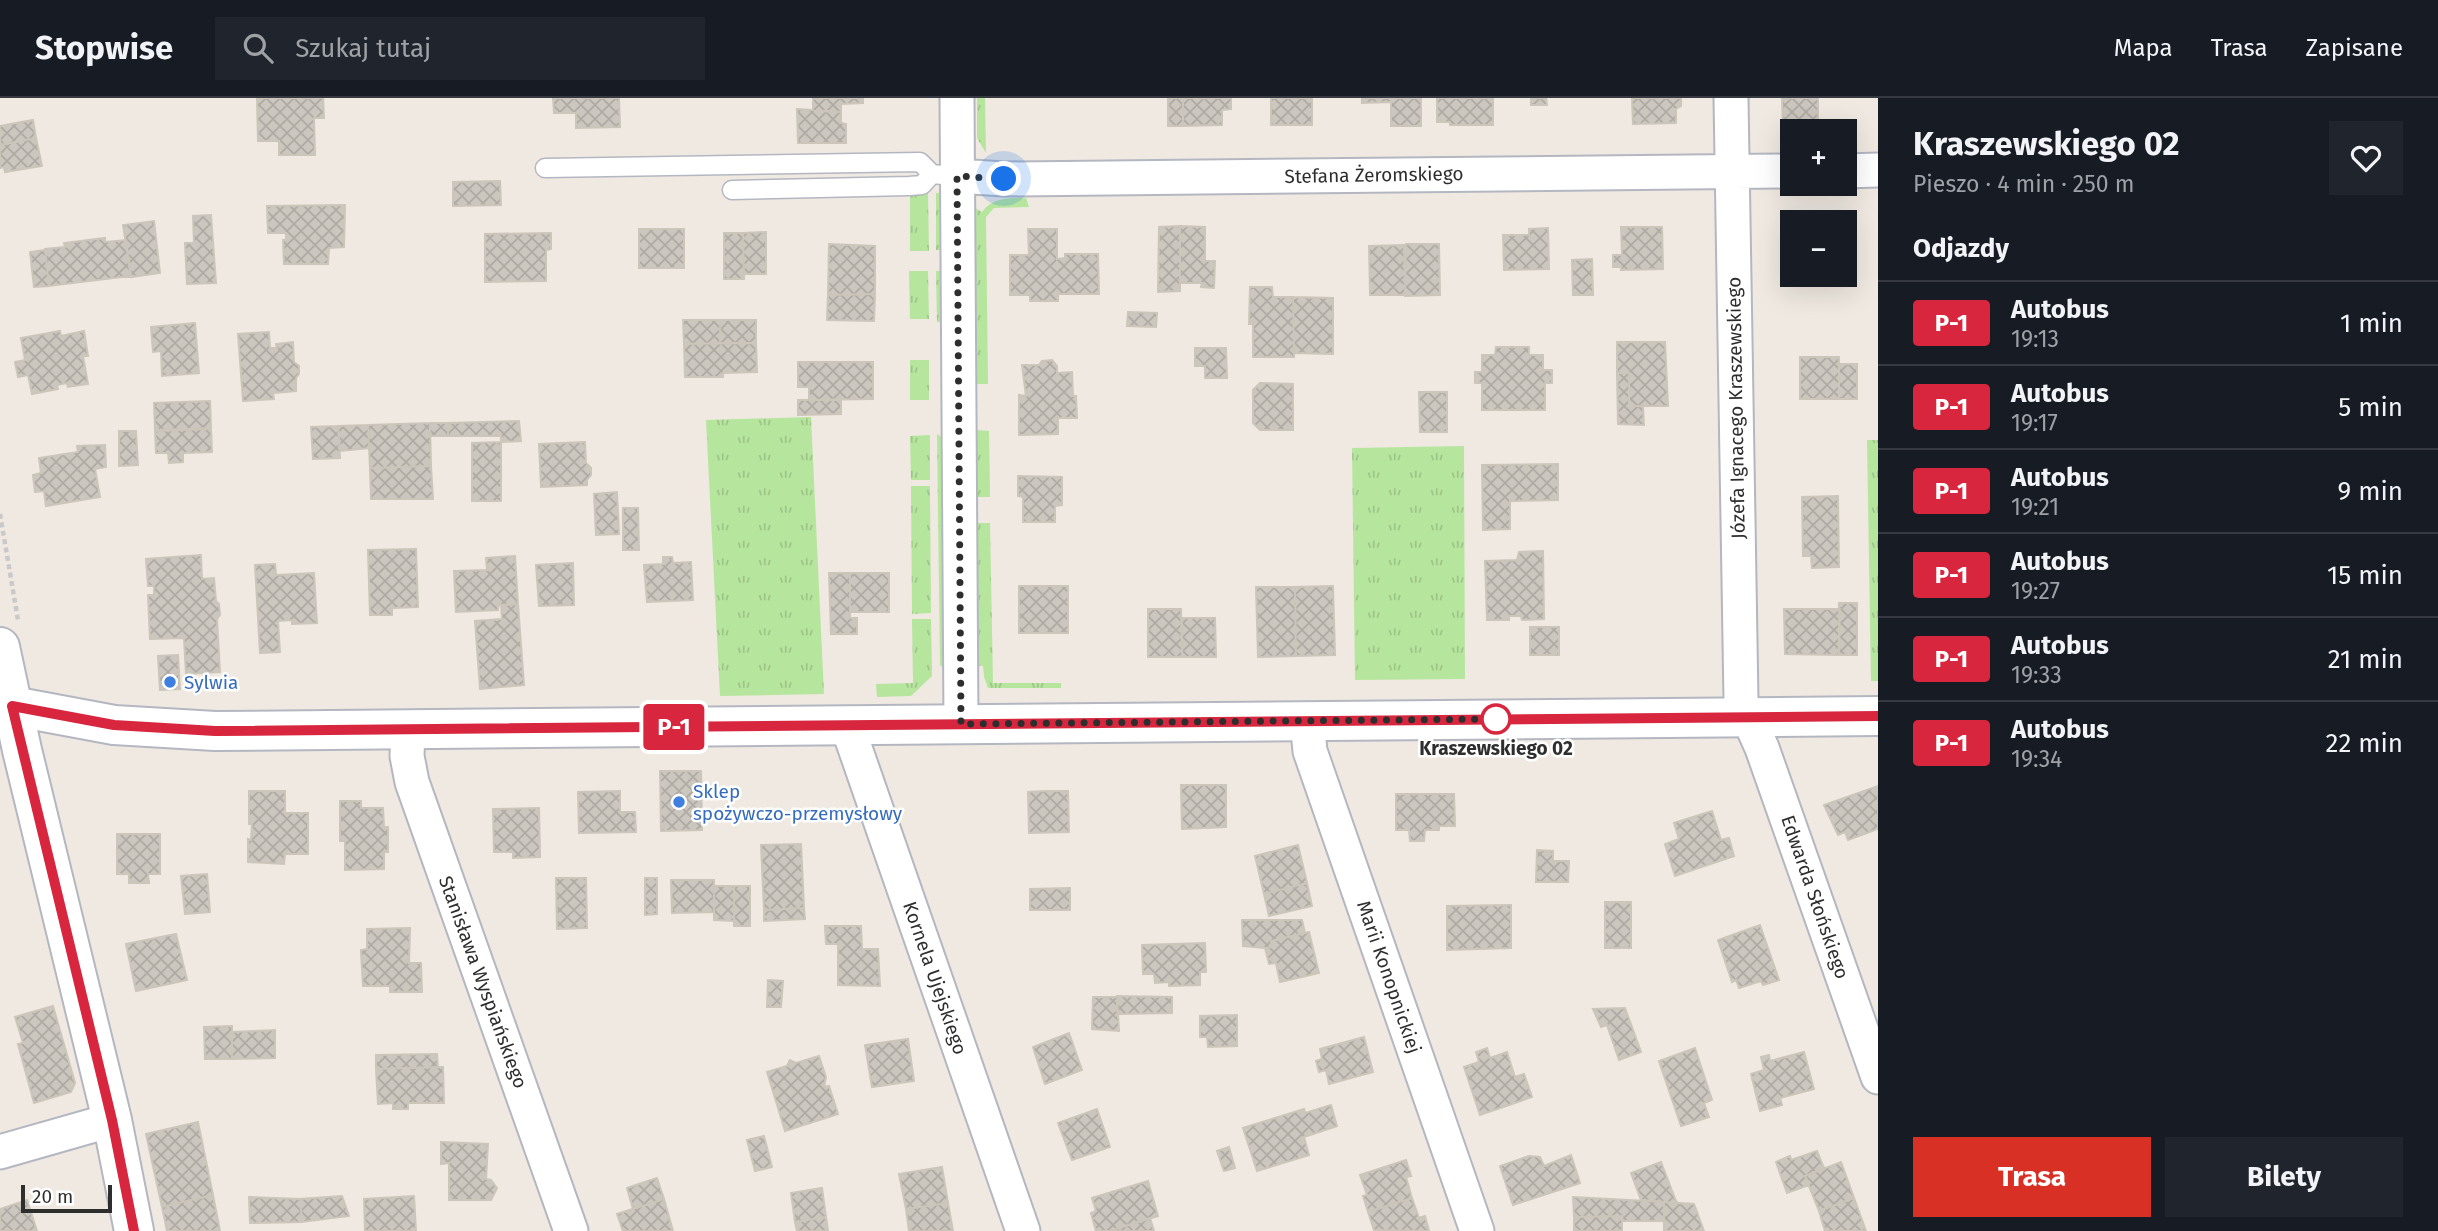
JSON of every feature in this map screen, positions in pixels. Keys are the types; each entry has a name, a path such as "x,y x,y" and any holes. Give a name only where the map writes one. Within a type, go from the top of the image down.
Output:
{"street":[{"path":"957,98 945,175 961,724"},
{"name":"Józefa Ignacego Kraszewskiego","path":"1731,98 1740,680 1741,701 1749,717"},
{"path":"1857,171 1878,170"},
{"name":"Stefana Żeromskiego","path":"945,175 1018,179 1780,171"},
{"path":"9,635 6,704 112,1120 134,1231"},
{"path":"6,704 81,720 150,729 215,731 1878,716"},
{"name":"Edwarda Słońskiego","path":"1749,717 1878,1077"},
{"name":"Marii Konopnickiej","path":"1307,721 1310,751 1477,1231"},
{"name":"Kornela Ujejskiego","path":"847,725 1023,1231"},
{"name":"Stanisława Wyspiańskiego","path":"408,730 407,756 412,782 571,1231"},
{"path":"0,1152 112,1120"}],"lane":[{"path":"545,168 920,162 945,175"},
{"path":"732,190 909,186 922,185 945,175"}],"path":[{"path":"0,514 9,635"}],"green space":[{"path":"977,98 985,98 986,153 977,138"},
{"path":"928,193 929,251 910,251 910,194"},
{"path":"936,193 940,193 945,199 944,245 941,250 936,250"},
{"path":"1026,198 1029,207 994,208 986,217 988,384 971,384 973,210 975,208 982,212 991,203 1002,199"},
{"path":"909,271 928,271 929,319 910,319"},
{"path":"936,271 945,276 945,317 940,322 937,322"},
{"path":"910,360 929,360 929,400 910,400"},
{"path":"811,417 824,694 720,696 706,420"},
{"path":"977,430 989,431 990,497 978,497 971,493 971,435"},
{"path":"937,434 946,440 947,667 940,666"},
{"path":"930,435 930,480 911,480 910,436"},
{"path":"1867,440 1878,440 1878,681 1871,681"},
{"path":"1464,446 1465,679 1355,680 1352,448"},
{"path":"911,486 930,486 931,613 912,614"},
{"path":"978,523 990,523 993,683 1061,683 1061,688 988,688 983,666 973,665 971,529"},
{"path":"912,619 931,619 932,676 911,696 877,697 876,684 913,683"}],"building":[{"path":"257,98 323,98 324,118 314,118 315,155 279,155 279,141 258,141"},
{"path":"553,98 619,98 620,127 576,128 576,113 554,113"},
{"path":"813,98 863,98 863,103 841,104 841,112 813,111"},
{"path":"1168,98 1183,98 1183,126 1168,126"},
{"path":"1183,98 1231,98 1231,109 1222,110 1222,125 1183,126"},
{"path":"1271,98 1312,98 1312,125 1271,125"},
{"path":"1362,98 1421,98 1421,126 1391,126 1391,102 1362,103"},
{"path":"1437,98 1493,98 1493,125 1450,125 1450,122 1437,122"},
{"path":"1531,98 1546,98 1547,105 1531,105"},
{"path":"1632,98 1681,98 1681,106 1676,109 1676,123 1633,124"},
{"path":"1782,98 1818,98 1818,119 1783,119"},
{"path":"797,109 841,112 841,123 846,124 846,143 798,143"},
{"path":"33,120 36,138 0,145 0,126"},
{"path":"36,138 42,166 5,172 4,167 0,168 0,145"},
{"path":"500,181 501,205 453,206 453,182"},
{"path":"345,205 344,247 329,248 328,264 284,264 283,240 286,240 286,233 268,233 267,206"},
{"path":"211,215 216,283 187,284 185,243 194,243 193,216"},
{"path":"154,221 160,273 131,277 123,225"},
{"path":"1180,226 1205,227 1205,261 1215,261 1214,288 1201,287 1202,283 1180,283"},
{"path":"1180,226 1180,291 1158,292 1159,227"},
{"path":"1621,227 1662,227 1663,269 1621,270 1621,267 1613,267 1613,255 1622,255"},
{"path":"1548,228 1549,269 1504,270 1503,235 1529,235 1529,229"},
{"path":"639,229 684,229 684,268 639,268"},
{"path":"1028,229 1057,229 1057,259 1065,258 1065,254 1098,254 1099,294 1058,294 1058,301 1030,301 1030,295 1010,295 1010,255 1029,255"},
{"path":"766,232 766,274 744,274 743,233"},
{"path":"551,233 551,249 546,250 546,281 485,282 485,234"},
{"path":"724,233 743,233 744,279 724,279"},
{"path":"105,238 105,242 126,240 131,276 49,286 45,249 65,247 64,243"},
{"path":"829,244 875,246 875,294 828,295"},
{"path":"1406,244 1439,244 1440,295 1405,296"},
{"path":"1404,245 1405,295 1370,295 1369,246"},
{"path":"45,250 49,286 34,287 30,252"},
{"path":"1592,259 1593,295 1573,295 1572,260"},
{"path":"1250,287 1272,287 1273,297 1293,297 1294,357 1253,357 1253,324 1249,324"},
{"path":"875,294 874,321 827,320 828,295"},
{"path":"1293,297 1333,298 1333,354 1294,353"},
{"path":"1128,312 1157,313 1156,327 1127,326"},
{"path":"683,320 720,320 720,343 684,344"},
{"path":"720,320 756,320 756,343 720,343"},
{"path":"195,323 199,373 162,376 161,351 153,352 151,327"},
{"path":"60,331 61,336 84,331 88,356 83,356 88,384 68,387 67,383 57,385 58,389 32,394 28,375 18,377 15,362 25,360 21,338"},
{"path":"269,332 270,348 277,348 276,344 293,342 294,362 299,366 296,391 273,393 274,399 243,401 238,334"},
{"path":"1617,342 1665,342 1668,406 1629,406 1629,373 1617,373"},
{"path":"756,343 757,372 723,373 723,377 685,377 684,344"},
{"path":"1496,347 1529,347 1529,355 1543,355 1543,370 1552,370 1552,383 1545,383 1545,410 1482,410 1482,383 1475,383 1475,372 1482,372 1482,355 1495,355"},
{"path":"1195,348 1226,348 1227,378 1205,378 1205,366 1195,366"},
{"path":"1800,357 1839,357 1839,399 1800,399"},
{"path":"1052,360 1057,366 1057,373 1072,372 1077,418 1058,418 1058,434 1019,435 1019,395 1026,396 1022,365 1039,365 1042,361"},
{"path":"798,362 873,362 873,399 809,400 809,387 798,387"},
{"path":"1839,364 1857,364 1857,399 1839,399"},
{"path":"1617,373 1629,373 1629,406 1643,406 1644,425 1618,424"},
{"path":"1260,383 1293,384 1293,430 1260,430 1253,423 1253,390"},
{"path":"1419,392 1447,392 1447,432 1420,432"},
{"path":"798,400 841,400 841,414 798,415"},
{"path":"210,401 211,428 155,430 154,403"},
{"path":"519,421 521,441 501,442 501,436 448,436 448,423"},
{"path":"430,423 448,423 448,436 430,436"},
{"path":"430,423 431,466 370,468 368,425"},
{"path":"368,425 369,448 340,451 338,426"},
{"path":"338,426 340,458 313,459 311,427"},
{"path":"211,429 212,452 183,453 183,462 169,463 168,453 156,453 155,431"},
{"path":"119,431 136,431 138,465 119,466"},
{"path":"501,442 501,501 472,501 472,443"},
{"path":"585,442 586,463 591,468 587,485 541,487 539,444"},
{"path":"105,445 106,467 95,469 100,497 46,506 44,491 35,492 33,475 41,473 39,458 78,452 77,446"},
{"path":"1558,464 1558,500 1510,501 1510,529 1483,530 1482,465"},
{"path":"431,466 433,499 371,499 370,468"},
{"path":"1018,476 1062,477 1062,505 1055,506 1055,522 1023,522 1023,497 1018,496"},
{"path":"617,492 619,534 596,535 594,494"},
{"path":"1838,496 1839,567 1812,568 1811,556 1803,556 1802,497"},
{"path":"623,508 638,508 639,550 623,550"},
{"path":"416,549 418,607 392,608 392,615 370,615 368,550"},
{"path":"1543,551 1544,619 1522,620 1521,616 1509,616 1509,620 1487,620 1485,561 1517,560 1519,552"},
{"path":"201,555 202,579 214,578 216,601 219,604 220,615 217,619 220,672 186,674 184,638 150,639 148,595 154,595 154,586 148,586 146,559"},
{"path":"515,556 518,604 498,606 498,610 456,612 454,571 487,570 486,558"},
{"path":"663,557 672,557 673,563 691,562 693,600 647,602 644,565 663,564"},
{"path":"573,563 574,605 539,606 536,565"},
{"path":"275,564 276,575 314,573 317,623 292,624 292,620 278,621 280,652 260,653 255,565"},
{"path":"829,573 850,573 850,618 857,618 857,634 831,634"},
{"path":"850,573 889,573 889,612 850,612"},
{"path":"1019,586 1068,586 1068,633 1019,633"},
{"path":"1333,586 1335,655 1296,656 1295,587"},
{"path":"1256,587 1295,587 1296,656 1258,657"},
{"path":"1839,603 1857,603 1857,655 1839,655"},
{"path":"518,604 524,685 480,689 475,621 502,619 501,605"},
{"path":"1148,609 1181,609 1182,657 1148,657"},
{"path":"1784,609 1840,609 1839,655 1785,654"},
{"path":"1182,618 1215,618 1216,657 1182,657"},
{"path":"1530,627 1559,627 1559,655 1530,655"},
{"path":"178,655 180,689 160,690 158,656"},
{"path":"660,771 701,771 702,830 661,831"},
{"path":"1181,785 1226,785 1226,827 1182,829"},
{"path":"1878,786 1878,829 1848,840 1845,832 1838,835 1824,805"},
{"path":"249,791 285,791 285,813 308,813 308,854 285,854 284,864 248,862 248,839 251,840 252,824 249,824"},
{"path":"620,791 620,812 635,812 636,832 579,833 578,792"},
{"path":"1068,791 1069,832 1029,833 1028,792"},
{"path":"1396,794 1454,794 1455,826 1439,826 1439,830 1425,830 1424,841 1410,841 1409,830 1396,830"},
{"path":"340,801 361,801 361,808 383,808 384,827 388,827 388,852 384,852 384,869 345,870 345,841 340,841"},
{"path":"539,808 540,857 513,858 513,852 494,852 493,809"},
{"path":"1712,811 1721,840 1729,838 1734,856 1675,876 1665,844 1679,839 1674,823"},
{"path":"117,834 160,834 160,874 148,874 149,883 129,883 129,874 117,874"},
{"path":"801,844 804,908 764,910 761,845"},
{"path":"1298,845 1307,883 1264,894 1255,856"},
{"path":"1537,850 1553,851 1553,861 1569,861 1568,882 1536,882"},
{"path":"207,874 210,912 185,914 181,876"},
{"path":"556,878 586,878 587,928 557,929"},
{"path":"645,878 657,878 657,914 645,915"},
{"path":"671,880 714,880 714,912 672,913"},
{"path":"1307,883 1312,906 1269,916 1264,894"},
{"path":"714,886 734,886 734,921 714,920"},
{"path":"734,886 750,886 750,926 734,926"},
{"path":"1070,888 1070,910 1030,910 1030,889"},
{"path":"1605,902 1631,902 1631,948 1605,948"},
{"path":"1511,905 1511,948 1447,950 1447,906"},
{"path":"804,908 805,919 764,921 764,910"},
{"path":"1242,920 1302,920 1305,933 1271,941 1272,947 1243,946"},
{"path":"1760,925 1779,980 1763,985 1761,981 1739,988 1736,980 1732,982 1718,940"},
{"path":"825,926 861,926 862,949 878,949 880,986 838,985 838,944 826,944"},
{"path":"410,928 409,963 421,963 422,992 390,992 390,986 363,986 361,950 367,949 367,929"},
{"path":"1309,932 1319,973 1280,982 1276,963 1269,964 1265,948 1272,947 1271,941"},
{"path":"176,934 187,980 136,991 126,944"},
{"path":"1205,943 1206,972 1200,972 1200,985 1169,986 1169,982 1155,983 1154,974 1143,974 1142,945"},
{"path":"768,980 783,981 781,1007 767,1007"},
{"path":"1117,996 1172,997 1172,1013 1117,1014"},
{"path":"1093,997 1117,997 1119,1031 1092,1029"},
{"path":"53,1006 75,1083 71,1092 34,1103 18,1044 23,1043 15,1017"},
{"path":"1625,1008 1641,1052 1619,1060 1607,1025 1601,1027 1593,1009"},
{"path":"1237,1015 1237,1046 1208,1047 1207,1037 1200,1037 1200,1016"},
{"path":"232,1026 232,1059 205,1059 204,1027"},
{"path":"275,1030 275,1058 232,1059 232,1032"},
{"path":"1069,1033 1082,1070 1045,1084 1033,1047"},
{"path":"1364,1037 1373,1072 1329,1084 1326,1070 1319,1072 1316,1061 1322,1059 1320,1049"},
{"path":"908,1039 914,1081 872,1087 865,1045"},
{"path":"1487,1048 1490,1058 1507,1052 1515,1077 1524,1074 1532,1097 1480,1115 1464,1067 1479,1062 1476,1052"},
{"path":"1695,1048 1712,1100 1704,1103 1709,1117 1681,1126 1659,1061"},
{"path":"1804,1052 1814,1089 1780,1098 1782,1105 1760,1111 1751,1074 1764,1070 1761,1057 1769,1055 1770,1061"},
{"path":"437,1054 438,1067 376,1069 376,1055"},
{"path":"819,1056 826,1077 824,1087 829,1086 838,1114 785,1131 767,1072 787,1066 790,1060 796,1063"},
{"path":"443,1067 444,1103 408,1103 408,1109 393,1109 393,1103 378,1104 376,1069"},
{"path":"1331,1105 1337,1126 1304,1137 1309,1155 1257,1171 1243,1128 1304,1109 1305,1113"},
{"path":"1097,1109 1110,1147 1072,1160 1058,1123"},
{"path":"198,1122 213,1195 162,1207 146,1134"},
{"path":"764,1136 772,1167 755,1171 747,1140"},
{"path":"441,1142 488,1144 486,1179 491,1180 497,1188 491,1200 449,1200 449,1163 441,1164"},
{"path":"1229,1147 1235,1168 1224,1171 1217,1151"},
{"path":"1817,1151 1824,1168 1805,1176 1809,1185 1787,1193 1776,1162 1790,1156 1791,1160"},
{"path":"1571,1155 1580,1183 1513,1205 1500,1166 1529,1156 1540,1157 1544,1166"},
{"path":"1406,1160 1411,1176 1406,1177 1412,1198 1368,1212 1363,1196 1367,1195 1360,1175"},
{"path":"1661,1162 1678,1203 1641,1200 1631,1173"},
{"path":"1841,1162 1854,1198 1819,1211 1805,1176"},
{"path":"942,1167 948,1203 906,1209 899,1174"},
{"path":"657,1178 664,1199 633,1209 627,1188"},
{"path":"1148,1181 1158,1216 1109,1231 1096,1231 1091,1213 1096,1211 1092,1198"},
{"path":"822,1188 826,1217 795,1222 791,1193"},
{"path":"213,1195 220,1231 167,1231 162,1207"},
{"path":"342,1196 349,1216 302,1222 300,1199"},
{"path":"414,1196 416,1231 365,1231 364,1199"},
{"path":"249,1197 300,1199 302,1222 250,1223"},
{"path":"1573,1197 1664,1202 1664,1221 1623,1221 1622,1216 1574,1217"},
{"path":"1412,1198 1419,1218 1425,1216 1429,1231 1374,1230 1368,1212"},
{"path":"1854,1198 1866,1231 1825,1231 1819,1211"},
{"path":"664,1199 673,1231 623,1231 617,1214"},
{"path":"27,1200 37,1231 0,1231 0,1209"},
{"path":"1664,1202 1694,1204 1704,1231 1664,1231"},
{"path":"948,1203 953,1231 909,1231 906,1209"},
{"path":"1622,1216 1622,1231 1574,1231 1574,1217"},
{"path":"826,1217 828,1231 797,1231 795,1222"},
{"path":"1150,1218 1154,1231 1109,1231"}],"bus line":[{"name":"P-1","path":"134,1231 112,1120 12,706 114,725 215,731 1878,716"}],"place":[{"name":"Sylwia","path":"170,682"},
{"name":"Kraszewskiego 02","path":"1496,719"},
{"name":"Sklep spożywczo-przemysłowy","path":"679,802"}],"route":[{"path":"1004,179 957,176 961,724 1496,719"}]}
